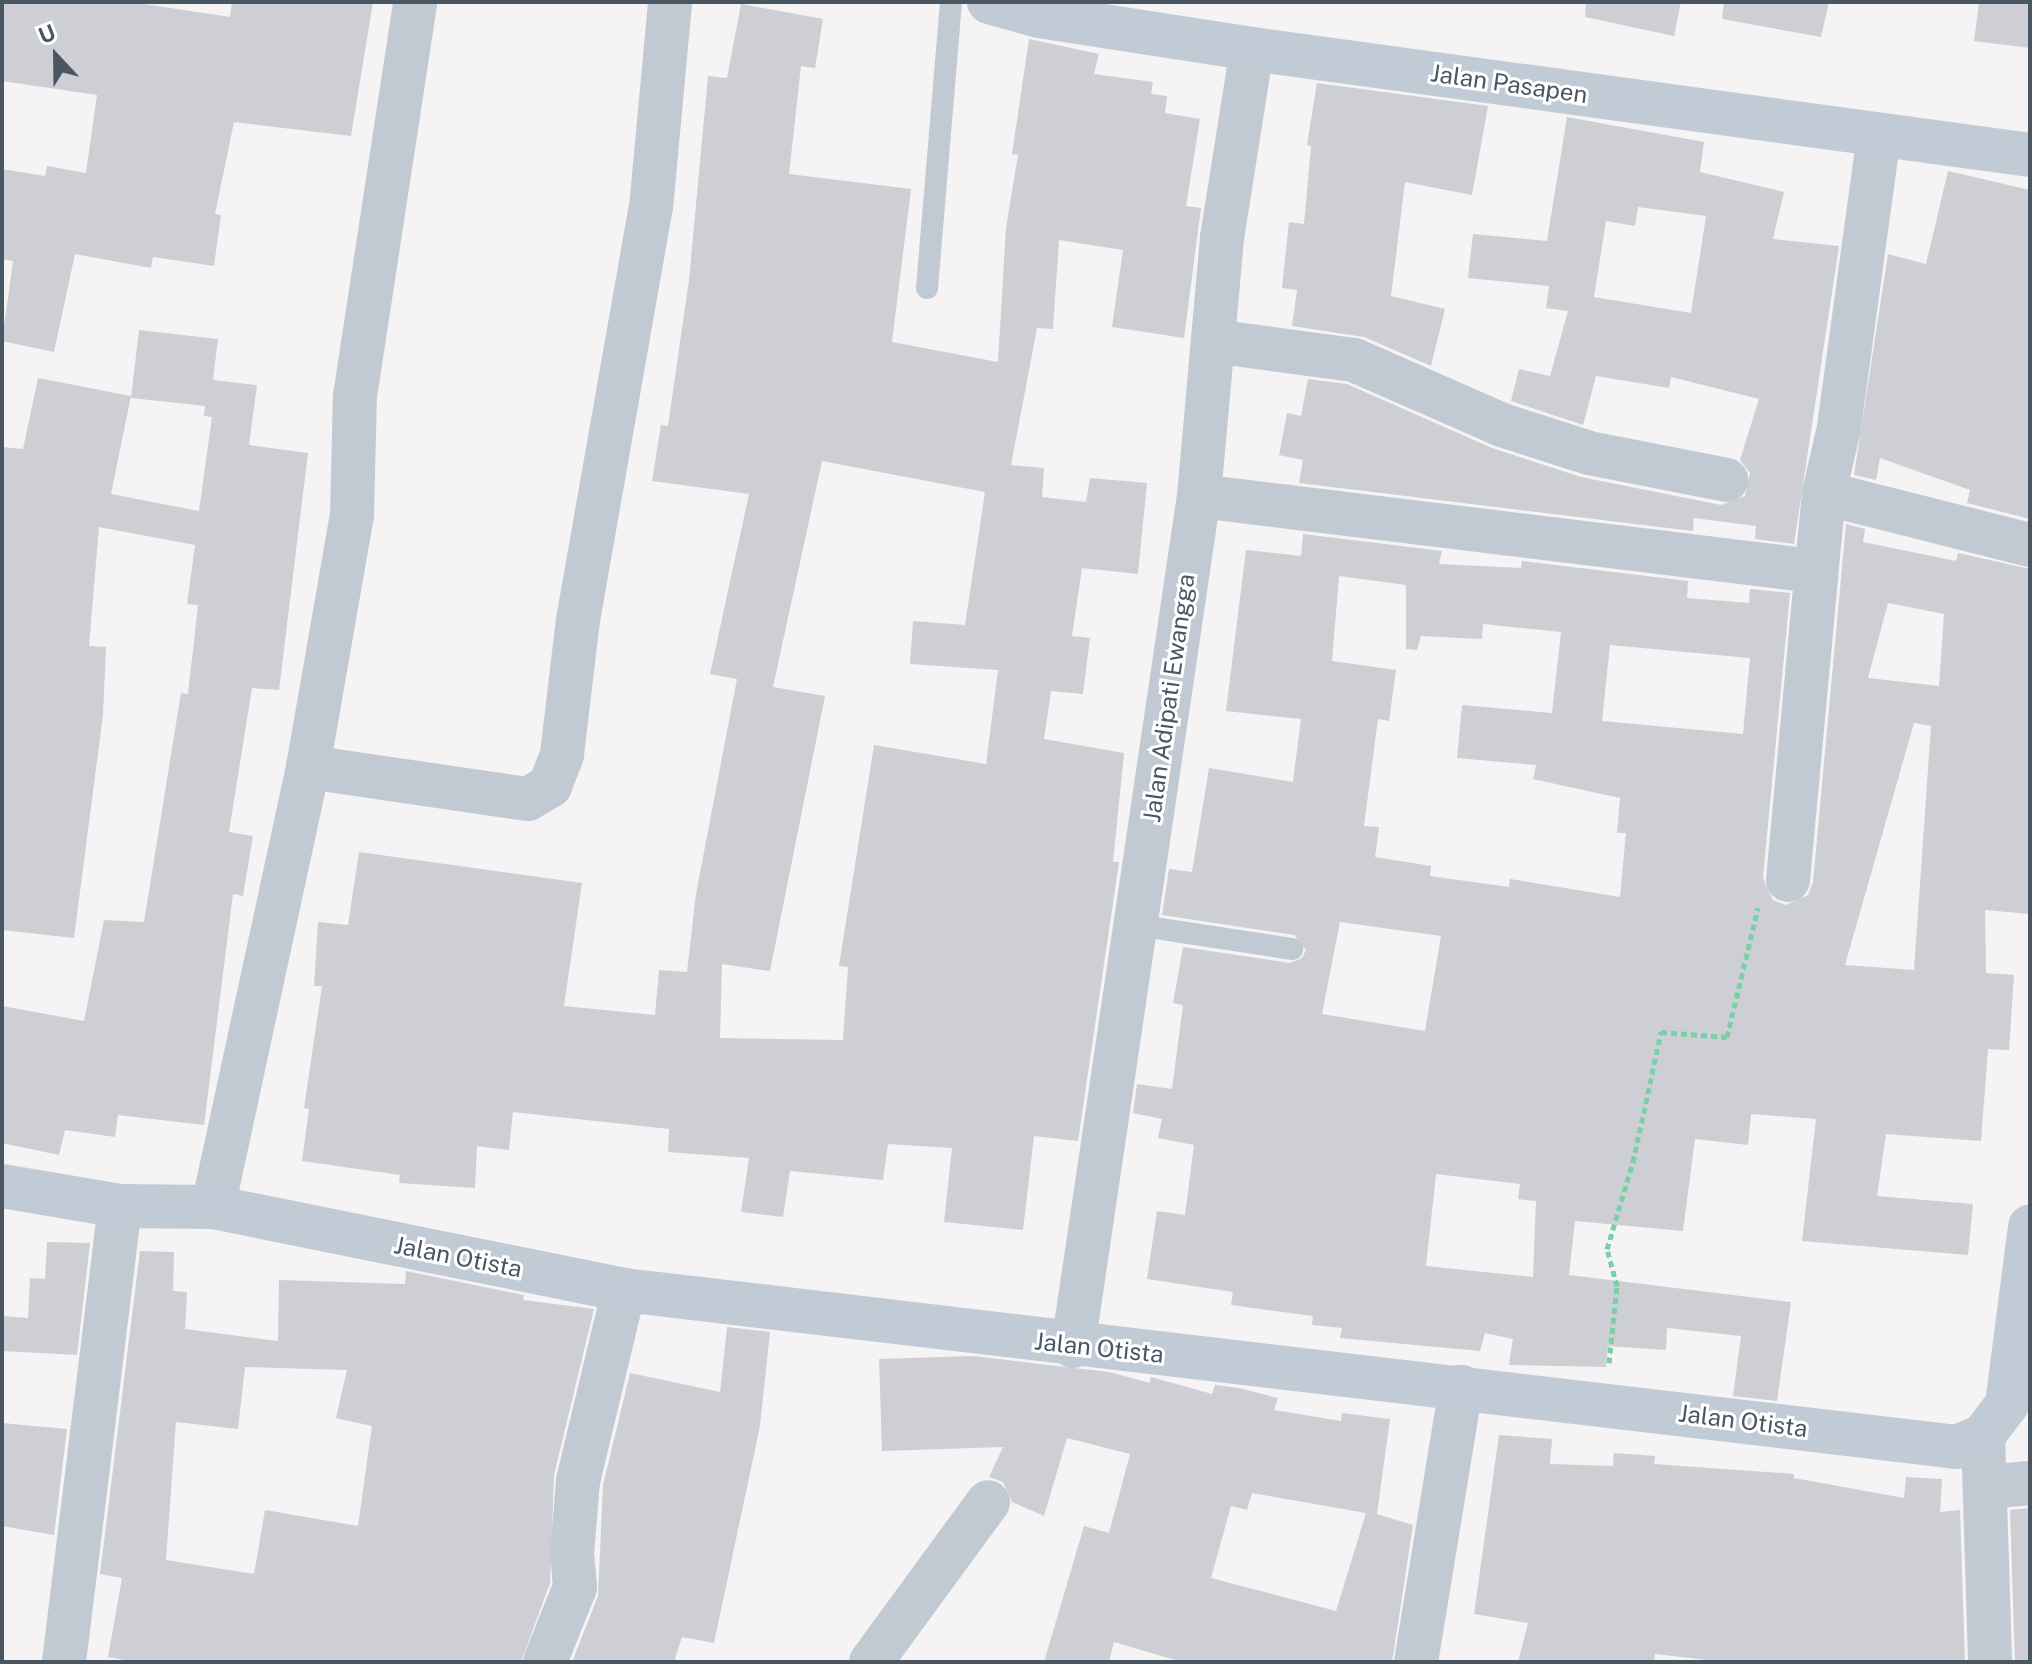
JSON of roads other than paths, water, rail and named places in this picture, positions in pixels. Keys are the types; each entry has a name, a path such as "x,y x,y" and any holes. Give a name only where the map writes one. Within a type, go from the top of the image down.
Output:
{"street":[{"path":"213,1207 308,767 352,516 355,396 415,2"},
{"path":"308,767 528,799 550,786 562,754 578,620 651,208 670,2"},
{"name":"Jalan Pasapen","path":"989,2 1039,16 1252,49 2030,155"},
{"name":"Jalan Adipati Ewangga","path":"1073,1346 1199,496 1222,238 1252,49"},
{"path":"1788,880 1813,571 1824,493 1839,428 1879,135"},
{"path":"1213,341 1354,360 1531,435 1589,453 1726,480"},
{"path":"1824,493 2030,545"},
{"path":"1199,496 1813,571"},
{"name":"Jalan Otista","path":"2,1186 120,1206 213,1207 624,1290 1073,1346 1461,1387 1956,1447 1983,1436"},
{"path":"64,1662 120,1206"},
{"path":"1990,1662 1987,1487 1983,1436 2007,1404 2030,1226"},
{"path":"545,1662 575,1587 572,1554 578,1481 624,1290"},
{"path":"1416,1662 1461,1387"},
{"path":"1987,1487 2030,1483"},
{"path":"871,1662 988,1502"}],"lane":[{"path":"927,288 951,2"},
{"path":"1135,925 1292,949"}]}
